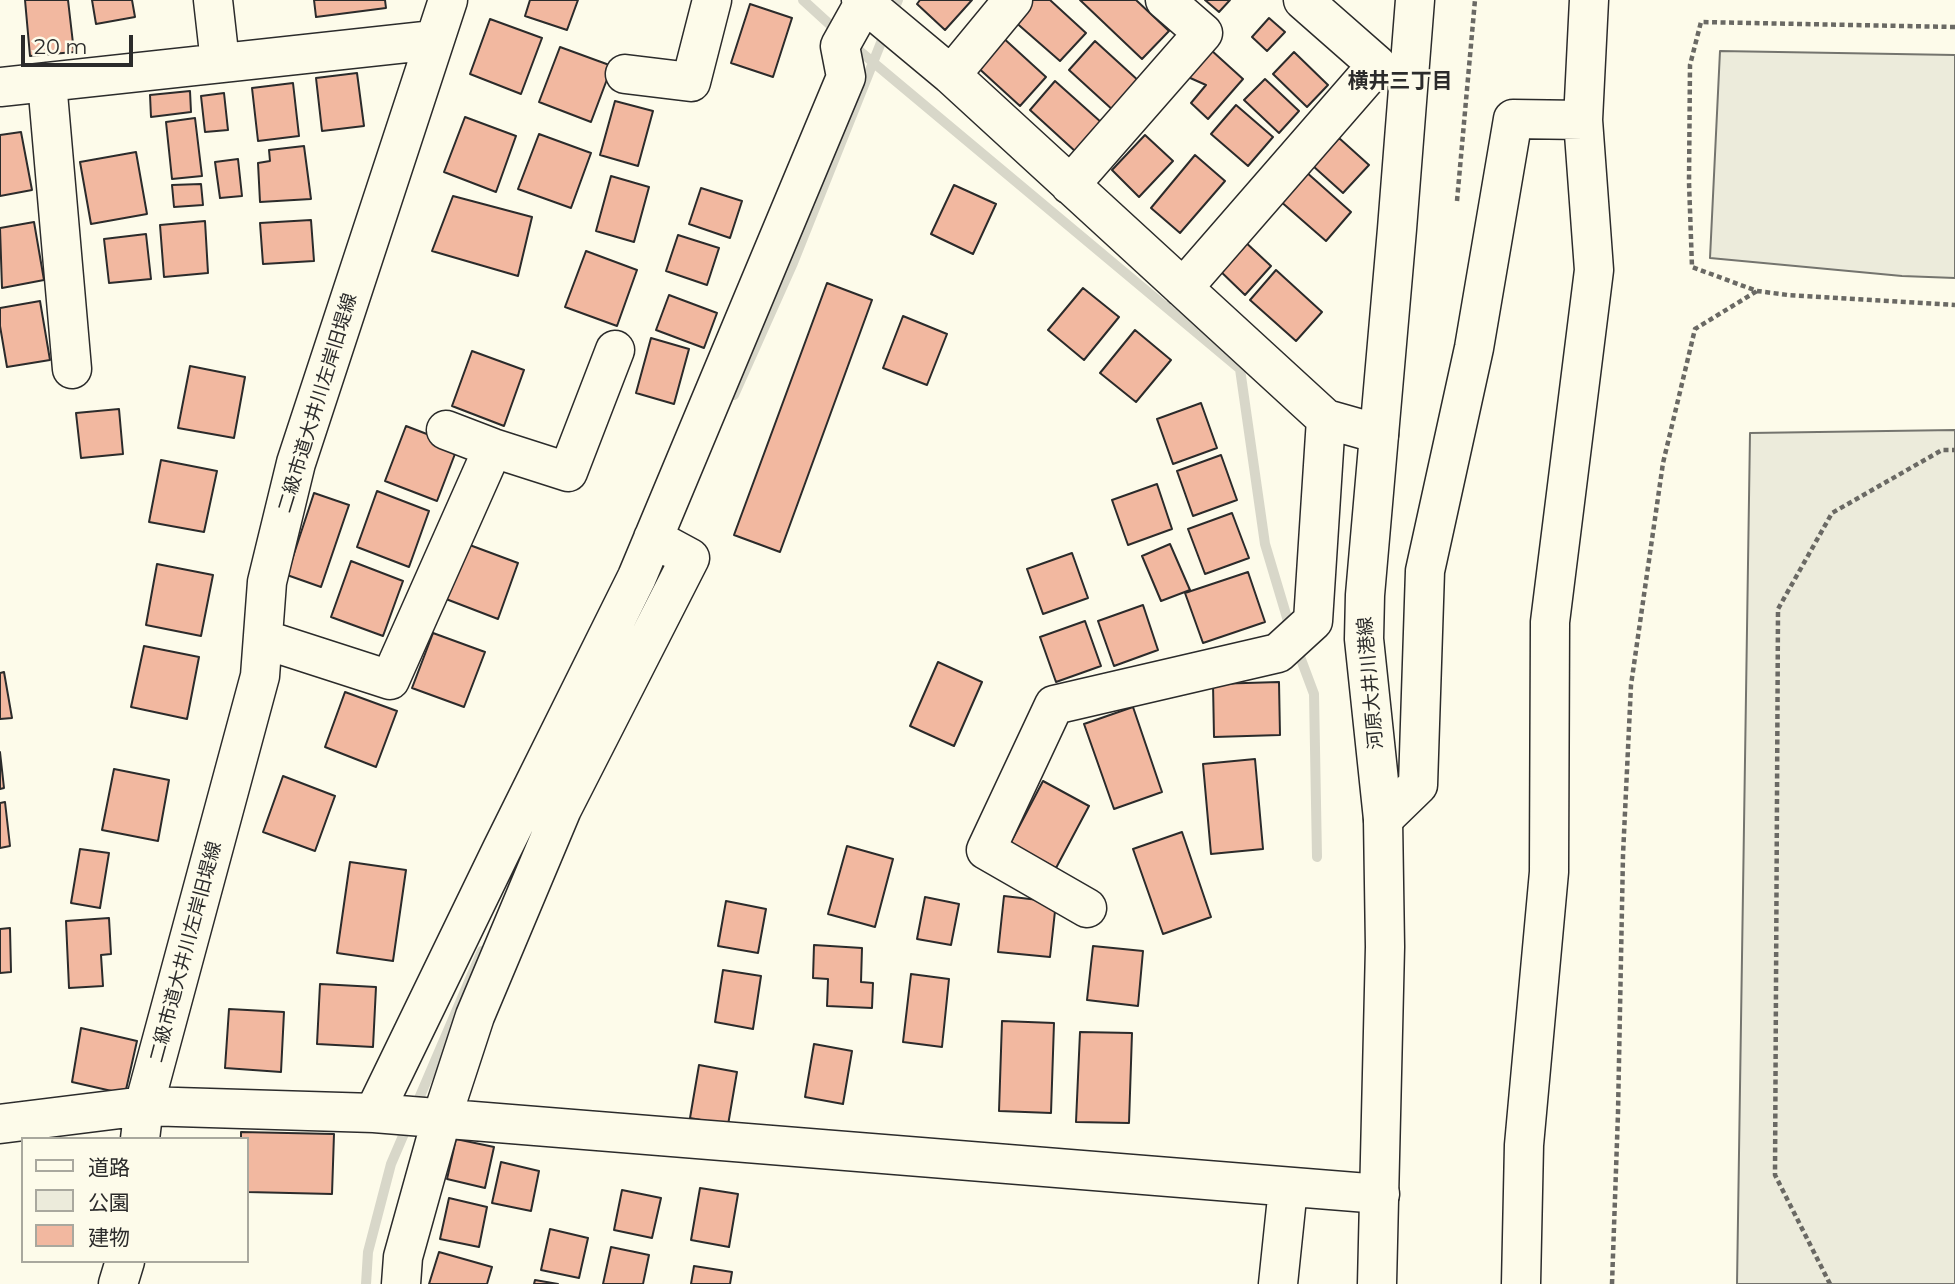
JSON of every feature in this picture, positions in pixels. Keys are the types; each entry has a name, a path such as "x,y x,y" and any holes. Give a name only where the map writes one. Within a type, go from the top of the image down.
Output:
{"street":[{"path":"213,0 220,62"},
{"name":"二級市道大井川左岸旧堤線","path":"142,1123 261,676 267,582 296,463 448,0"},
{"path":"625,74 691,82 712,0"},
{"path":"951,75 1013,0"},
{"path":"1070,185 1203,33 1165,0"},
{"path":"1183,288 1377,65 1303,0"},
{"name":"河原大井川港線","path":"1377,1284 1385,947 1383,819 1364,639 1365,595 1415,0"},
{"path":"1521,1284 1524,1145 1549,872 1550,622 1594,270 1583,120 1589,0"},
{"path":"379,1113 486,882 637,577 846,77 840,46 863,1 899,13 951,75 1326,419 1379,434"},
{"path":"0,87 434,40"},
{"path":"47,82 72,369"},
{"path":"1383,819 1418,785 1425,571 1474,348 1513,119 1583,120"},
{"path":"446,430 568,472 615,350"},
{"path":"1087,908 986,850 1054,705 1278,653 1313,621 1326,419"},
{"path":"263,639 390,680 493,448"},
{"path":"401,1284 403,1257 442,1117 475,1016 562,809 690,558 653,538"},
{"path":"486,882 524,898"},
{"path":"0,1124 142,1123 379,1113 1380,1195"},
{"path":"1278,1284 1288,1188"},
{"path":"118,1284 124,1263"}],"path":[{"path":"1955,27 1701,22 1690,65 1689,182 1692,267 1757,290 1787,295 1955,305"},
{"path":"1612,1284 1623,855 1631,685 1661,476 1695,329 1757,290"},
{"path":"1830,1284 1775,1175 1778,609 1832,513 1942,450 1955,450"}],"green space":[{"path":"1720,51 1955,55 1955,278 1902,276 1710,258"},
{"path":"1955,430 1955,1284 1737,1284 1750,433"}],"building":[{"path":"25,0 68,0 74,52 30,56"},
{"path":"92,0 132,0 135,17 96,24"},
{"path":"314,0 385,0 386,8 316,17"},
{"path":"530,0 578,0 567,30 525,16"},
{"path":"920,0 972,0 945,30 917,4"},
{"path":"1031,0 1050,0 1086,33 1060,61 1013,20"},
{"path":"1080,0 1136,0 1169,31 1142,59"},
{"path":"1205,0 1230,0 1219,12"},
{"path":"750,4 792,18 773,77 731,63"},
{"path":"1269,18 1285,32 1267,51 1252,37"},
{"path":"490,19 542,38 521,94 470,74"},
{"path":"1000,35 1046,77 1020,106 974,64"},
{"path":"1095,41 1141,83 1115,112 1069,70"},
{"path":"560,47 612,66 591,122 539,102"},
{"path":"1211,50 1243,79 1208,119 1191,103 1206,85 1188,77"},
{"path":"1294,52 1328,85 1307,107 1273,74"},
{"path":"357,73 364,126 322,131 316,78"},
{"path":"1265,79 1299,111 1279,133 1244,100"},
{"path":"1055,81 1102,123 1076,152 1030,110"},
{"path":"293,83 299,136 258,141 252,88"},
{"path":"190,91 191,112 151,117 150,95"},
{"path":"224,93 228,130 205,132 201,96"},
{"path":"615,101 653,111 638,166 600,155"},
{"path":"1236,105 1273,137 1248,166 1211,134"},
{"path":"465,117 516,136 496,192 444,172"},
{"path":"195,118 202,176 172,179 166,122"},
{"path":"21,132 32,190 0,196 0,135"},
{"path":"539,134 591,153 571,208 518,189"},
{"path":"1145,135 1173,161 1139,197 1112,170"},
{"path":"1339,138 1369,165 1343,193 1313,166"},
{"path":"304,146 311,199 260,202 258,163 270,161 269,150"},
{"path":"136,152 147,214 91,224 80,162"},
{"path":"1195,155 1225,181 1180,233 1151,208"},
{"path":"238,159 242,196 220,198 215,162"},
{"path":"1305,171 1351,212 1326,241 1279,200"},
{"path":"611,176 649,187 634,242 596,231"},
{"path":"201,184 203,205 174,207 172,185"},
{"path":"954,185 996,204 973,254 931,234"},
{"path":"701,188 742,201 730,238 689,224"},
{"path":"453,196 532,217 518,276 432,251"},
{"path":"311,220 314,261 263,264 260,223"},
{"path":"205,221 208,273 164,277 160,225"},
{"path":"34,222 44,280 2,288 0,228"},
{"path":"146,234 151,279 109,283 104,239"},
{"path":"678,235 719,248 707,285 666,271"},
{"path":"1242,239 1271,266 1245,295 1216,267"},
{"path":"586,251 637,270 617,326 565,307"},
{"path":"1276,270 1322,312 1296,341 1250,300"},
{"path":"827,283 872,300 780,552 734,535"},
{"path":"1083,288 1119,317 1084,360 1048,330"},
{"path":"669,295 717,313 704,348 656,330"},
{"path":"40,301 50,360 7,367 0,326 0,308"},
{"path":"903,316 947,334 927,385 883,368"},
{"path":"1135,330 1171,360 1136,402 1100,373"},
{"path":"651,338 689,349 674,404 636,393"},
{"path":"472,351 524,370 504,426 452,406"},
{"path":"190,366 245,377 234,438 178,428"},
{"path":"1201,403 1217,448 1173,464 1157,419"},
{"path":"119,409 123,454 81,458 76,413"},
{"path":"406,426 458,446 437,501 385,481"},
{"path":"1221,455 1237,500 1193,516 1177,471"},
{"path":"161,460 217,471 204,532 149,522"},
{"path":"1157,484 1172,529 1128,545 1112,500"},
{"path":"377,491 429,511 409,567 357,547"},
{"path":"314,493 349,505 321,587 287,575"},
{"path":"1232,513 1249,558 1205,574 1188,529"},
{"path":"467,544 518,563 498,619 446,599"},
{"path":"1170,544 1190,590 1161,601 1142,556"},
{"path":"1072,553 1088,598 1043,614 1027,569"},
{"path":"351,561 403,581 383,636 331,617"},
{"path":"157,564 213,575 201,636 146,625"},
{"path":"1248,572 1265,622 1203,643 1185,593"},
{"path":"1143,605 1158,650 1114,666 1098,621"},
{"path":"1085,621 1101,666 1056,682 1040,637"},
{"path":"433,633 485,652 464,707 412,688"},
{"path":"144,646 199,657 187,719 131,707"},
{"path":"938,662 982,682 954,746 910,726"},
{"path":"4,672 12,718 0,719 0,673"},
{"path":"1279,682 1280,735 1214,737 1213,684"},
{"path":"345,692 397,711 376,767 325,747"},
{"path":"1133,707 1162,792 1114,809 1084,724"},
{"path":"0,752 4,788 0,789"},
{"path":"1255,759 1263,849 1211,854 1203,764"},
{"path":"114,769 169,780 158,841 102,830"},
{"path":"283,776 335,796 315,851 263,832"},
{"path":"1043,781 1089,806 1056,868 1010,844"},
{"path":"5,802 10,846 0,848 0,803"},
{"path":"1182,832 1211,917 1163,934 1133,849"},
{"path":"847,846 893,859 875,927 828,914"},
{"path":"80,849 109,853 100,908 71,903"},
{"path":"350,862 406,870 393,961 337,953"},
{"path":"1004,896 1056,902 1050,957 998,952"},
{"path":"925,897 959,904 951,945 917,939"},
{"path":"726,901 766,909 758,953 718,946"},
{"path":"109,918 111,954 101,955 103,986 69,988 66,921"},
{"path":"10,928 11,972 0,973 0,929"},
{"path":"814,945 862,948 861,982 873,983 872,1008 827,1006 828,979 813,978"},
{"path":"1093,946 1143,951 1138,1006 1087,1000"},
{"path":"723,970 761,976 753,1029 715,1022"},
{"path":"911,974 949,979 942,1047 903,1042"},
{"path":"320,984 376,987 373,1047 317,1044"},
{"path":"229,1009 284,1012 281,1072 225,1068"},
{"path":"1002,1021 1054,1023 1051,1113 999,1111"},
{"path":"81,1028 137,1041 125,1094 72,1082"},
{"path":"1080,1032 1132,1033 1129,1123 1076,1122"},
{"path":"814,1044 852,1051 843,1104 805,1097"},
{"path":"699,1065 737,1072 728,1125 690,1118"},
{"path":"241,1132 334,1134 332,1194 248,1192 248,1137 241,1137"},
{"path":"456,1139 494,1147 485,1188 447,1179"},
{"path":"501,1162 539,1171 531,1211 492,1203"},
{"path":"700,1188 738,1194 729,1247 691,1240"},
{"path":"622,1190 661,1198 652,1238 614,1230"},
{"path":"449,1198 487,1207 479,1247 440,1239"},
{"path":"550,1229 588,1238 579,1278 541,1270"},
{"path":"611,1247 649,1255 643,1284 603,1284"},
{"path":"439,1252 492,1267 487,1284 429,1284"},
{"path":"694,1266 732,1272 730,1284 691,1284"},
{"path":"535,1280 558,1284 534,1284"}],"waterway":[{"path":"803,0 838,32"},
{"path":"734,395 793,263 898,0"},
{"path":"850,43 1240,369 1265,544 1291,631"},
{"path":"1296,646 1314,694 1317,857"},
{"path":"366,1284 368,1252 391,1164 482,951"}],"district":[{"name":"横井三丁目","path":"1400,82"}]}
